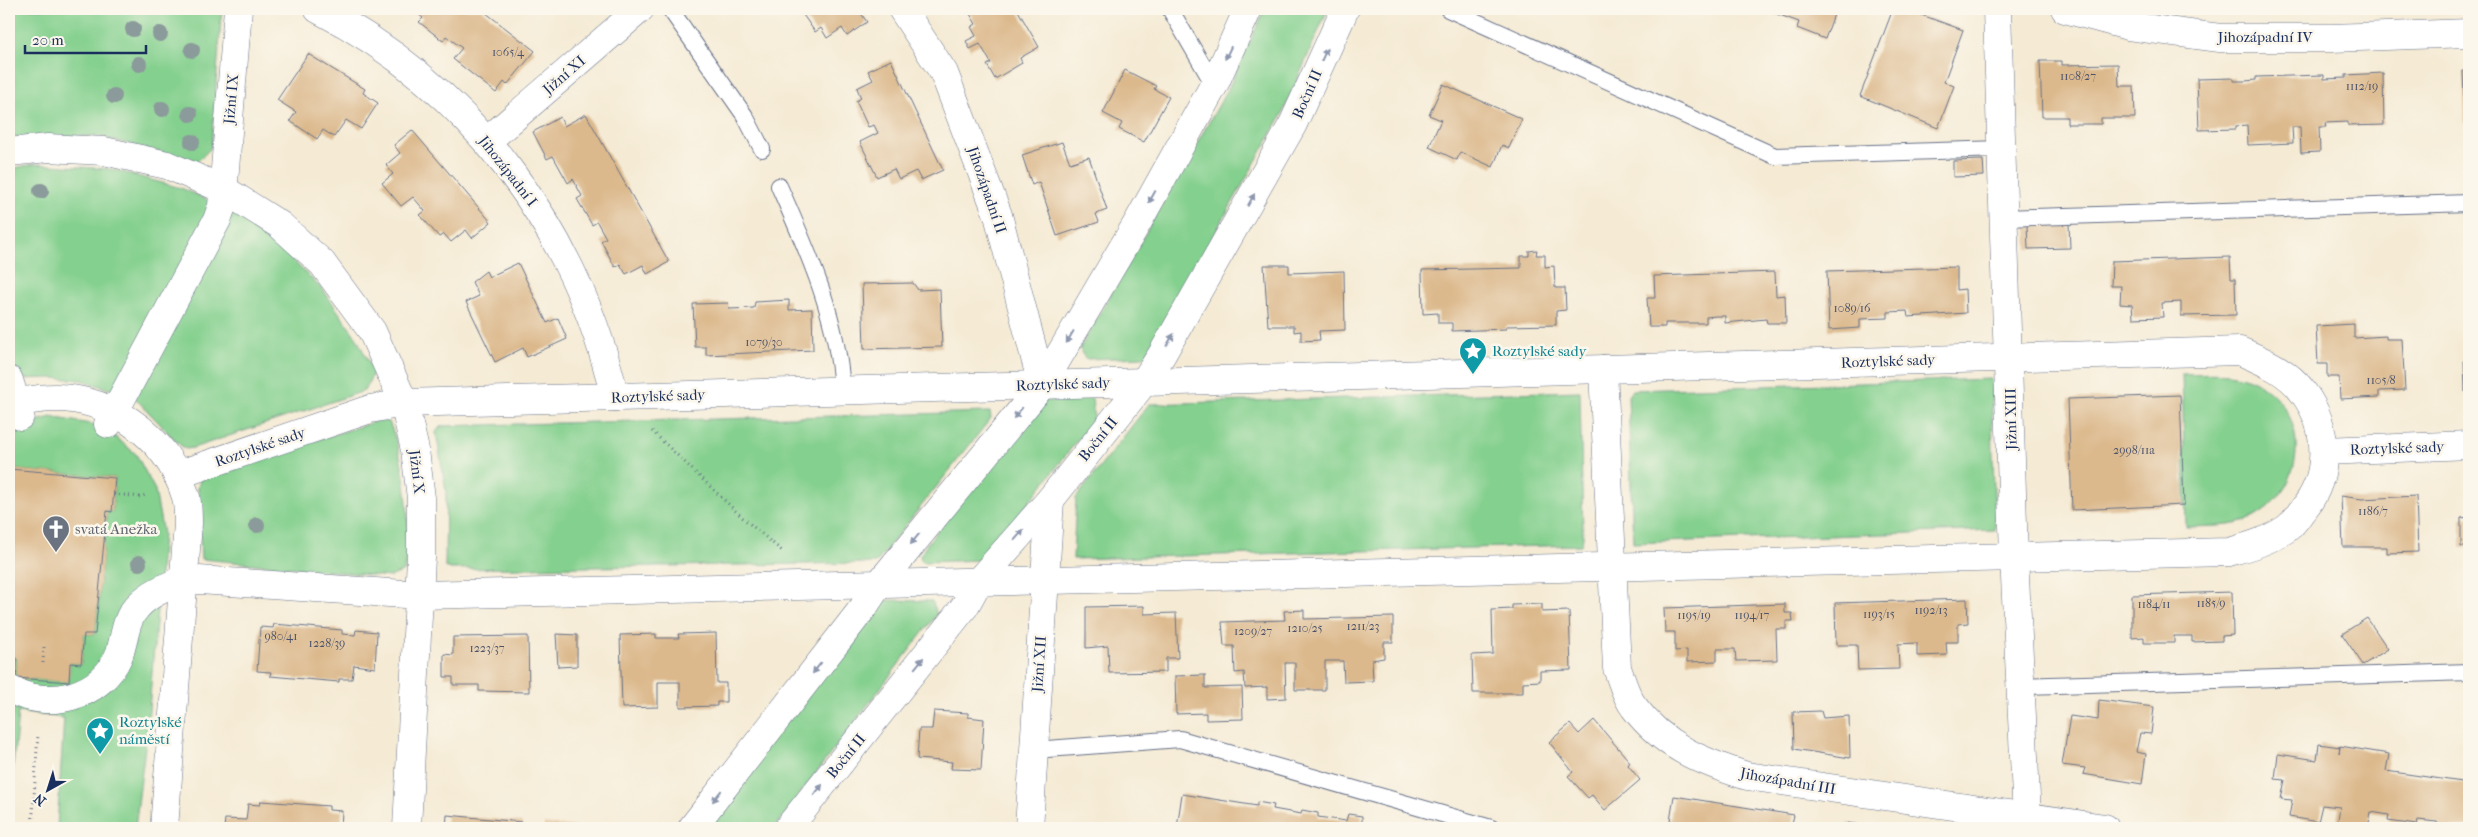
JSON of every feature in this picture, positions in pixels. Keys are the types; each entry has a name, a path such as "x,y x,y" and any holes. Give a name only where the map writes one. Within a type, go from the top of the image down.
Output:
{"street":[{"name":"Jižní IX","path":"112,418 218,220 224,189 238,9"},
{"name":"Jihozápadní I","path":"318,9 344,22 402,60 446,98 487,141 514,174 540,211 562,250 588,306 615,397"},
{"name":"Jižní XI","path":"487,141 640,9"},
{"name":"Jihozápadní II","path":"902,9 944,73 998,215 1042,384"},
{"path":"692,828 863,608 879,584 1042,384 1139,220 1214,85 1248,9"},
{"name":"Boční II","path":"788,828 965,606 978,582 1050,500 1144,382 1214,267 1293,124 1345,9"},
{"name":"Jižní XIII","path":"1997,9 2005,218 2014,557 2022,686 2026,823"},
{"name":"Jihozápadní IV","path":"2064,9 2128,26 2220,38 2331,38 2469,32"},
{"name":"Jižní X","path":"9,152 48,148 104,151 167,165 224,189 280,225 322,263 372,331 404,403 415,450 421,498 419,595 407,828"},
{"name":"Roztylské sady","path":"177,475 370,409 404,403 2240,351 2276,367 2303,391 2319,420 2325,451 2320,478 2310,502 2288,528 2260,544 2229,552 419,595 184,579"},
{"name":"Jihozápadní III","path":"1602,369 1617,668 1633,706 1664,739 1706,763 1747,776 2026,823 2105,828"},
{"path":"13,401 56,397 87,401 112,418 138,426 157,444 177,475 186,499 188,524 164,828"},
{"name":"Roztylské sady","path":"2325,451 2469,445"},
{"name":"Jižní XII","path":"1029,828 1050,500"},
{"path":"9,689 41,700 69,698 89,689 106,676 119,656 132,613 147,597 184,579"}],"lane":[{"path":"670,9 745,116 762,150"},
{"path":"1170,9 1214,85"},
{"path":"1448,9 1775,156 2002,149"},
{"path":"779,186 807,250 827,304 840,368 842,390"},
{"path":"2005,218 2469,203"},
{"path":"2022,686 2469,672"},
{"path":"1034,750 1180,739 1492,828"}],"path":[{"path":"615,397 743,518 824,586"},
{"path":"114,494 141,497 148,494"},
{"path":"32,828 39,727"}],"green space":[{"path":"9,9 222,9 211,148 197,162 97,136 11,137 12,130 9,130"},
{"path":"1265,9 1328,9 1282,115 1145,357 1085,359 1080,348 1228,89"},
{"path":"35,164 111,169 181,188 222,206 277,245 324,291 356,337 374,372 364,391 186,449 135,398 82,380 21,379 9,383 9,169"},
{"path":"2182,374 2229,374 2247,378 2274,395 2287,412 2294,430 2296,450 2293,470 2285,488 2271,505 2253,518 2229,525 2186,527"},
{"path":"1991,379 1995,530 1633,543 1628,396 1632,390"},
{"path":"1580,391 1583,537 1581,545 1073,559 1076,498 1149,404"},
{"path":"1092,398 1094,419 984,560 922,562 920,556 927,544 1040,401"},
{"path":"990,412 991,418 876,563 451,569 445,567 446,491 436,432 441,426"},
{"path":"51,417 102,426 136,454 155,490 163,534 148,723 135,828 57,827 64,718 18,712 9,815 9,657 17,658 16,678 69,682 70,663 81,664 84,634 95,634 107,511 112,512 115,478 9,469 9,429"},
{"path":"380,420 389,422 395,437 404,475 408,536 404,571 390,577 201,559 198,487 201,477"},
{"path":"878,600 932,601 937,614 774,828 705,828"}],"building":[{"path":"412,9 481,9 535,51 507,85 504,82 496,93 453,59 462,48 446,36 443,41 419,22 423,18"},
{"path":"799,9 858,9 867,22 847,36 842,28 827,38 821,28 815,32"},
{"path":"967,9 1017,9 1039,47 1020,58 1022,63 995,79 987,65 991,63 980,44 970,49 966,41 976,36 971,27 976,24"},
{"path":"1763,9 1836,9 1825,39 1797,28 1799,22"},
{"path":"1893,9 1905,9 1963,30 1944,82 1954,86 1938,128 1860,96"},
{"path":"308,54 365,89 363,93 378,103 361,129 346,120 334,137 323,130 317,139 290,121 296,112 277,100"},
{"path":"891,60 943,170 921,180 916,171 899,179 894,169 877,177 860,142 878,133 874,125 868,127 856,101 861,98 857,88 873,80 868,71"},
{"path":"2040,61 2062,61 2062,65 2118,64 2119,86 2134,86 2135,118 2101,118 2101,124 2067,124 2067,117 2042,117"},
{"path":"1125,70 1156,86 1154,89 1169,97 1144,142 1119,129 1122,123 1103,113"},
{"path":"2463,71 2469,71 2469,123 2465,123"},
{"path":"2383,73 2384,125 2348,126 2348,122 2325,123 2326,127 2319,127 2320,152 2301,153 2300,127 2292,127 2293,143 2248,145 2247,125 2236,126 2236,129 2199,130 2197,79 2234,78 2234,81 2245,81 2256,80 2256,77 2324,75 2324,79 2346,78 2346,75"},
{"path":"1443,84 1522,119 1509,148 1502,145 1493,167 1460,152 1457,160 1429,147 1441,120 1429,115"},
{"path":"586,114 669,262 647,274 643,265 626,274 620,264 615,267 601,241 606,238 597,222 592,225 577,199 582,196 573,179 568,183 553,156 547,159 533,132 560,117 564,126"},
{"path":"412,130 491,222 472,238 466,230 451,242 444,234 439,237 420,215 425,211 413,197 401,206 382,183 393,174 386,165 400,153 394,145"},
{"path":"1062,142 1070,163 1089,157 1107,210 1096,214 1099,222 1057,236 1039,182 1032,185 1022,155"},
{"path":"1983,160 1984,176 1953,177 1953,161"},
{"path":"2069,224 2070,248 2028,249 2027,225"},
{"path":"1537,250 1536,255 1545,255 1545,267 1554,266 1555,288 1565,288 1566,310 1556,311 1556,325 1506,326 1506,329 1452,331 1452,323 1438,323 1438,313 1423,314 1422,270 1521,268 1521,256 1529,256 1529,251"},
{"path":"2230,257 2231,279 2235,279 2236,315 2181,316 2181,302 2162,303 2163,317 2133,318 2132,305 2120,304 2121,286 2111,286 2112,261"},
{"path":"518,263 547,323 558,318 567,339 527,357 523,348 495,362 466,302 479,296 472,282 486,271 489,277"},
{"path":"1264,265 1289,265 1289,273 1344,271 1345,330 1319,331 1320,340 1301,341 1301,331 1294,332 1294,326 1268,326"},
{"path":"1957,267 1957,290 1965,289 1966,313 1908,317 1907,311 1888,312 1888,318 1860,319 1860,328 1829,330 1827,271"},
{"path":"1775,272 1776,296 1785,295 1786,323 1767,323 1766,319 1725,323 1725,316 1716,316 1706,317 1706,323 1665,323 1665,327 1649,327 1647,298 1655,298 1654,276"},
{"path":"913,283 918,290 940,289 942,347 864,349 862,284"},
{"path":"789,300 789,310 812,309 813,350 706,355 706,347 695,347 693,304 728,303 729,309 754,308 755,302"},
{"path":"2354,324 2354,338 2386,336 2386,339 2402,339 2405,390 2379,391 2379,397 2340,399 2339,377 2327,377 2327,364 2318,364 2316,326"},
{"path":"2464,360 2469,360 2469,392 2465,392"},
{"path":"2180,395 2184,505 2072,510 2068,399"},
{"name":"svatá Anežka","path":"9,469 115,478 112,512 107,511 95,634 84,634 81,664 70,663 69,682 16,678 17,658 9,657"},
{"path":"2341,496 2362,499 2416,496 2418,552 2387,553 2387,547 2343,547"},
{"path":"2469,517 2469,547 2461,547 2461,518"},
{"path":"2232,592 2233,635 2222,636 2222,641 2192,642 2192,636 2174,636 2174,643 2144,643 2144,637 2132,638 2132,595"},
{"path":"1967,599 1968,623 1958,624 1958,642 1946,642 1947,655 1917,656 1917,643 1898,644 1899,669 1858,670 1857,645 1836,645 1835,603"},
{"path":"1542,604 1542,612 1569,611 1571,670 1540,671 1540,681 1523,682 1523,693 1473,693 1472,655 1493,654 1492,610 1512,609 1512,605"},
{"path":"1785,604 1785,613 1792,613 1793,621 1786,621 1786,629 1776,629 1777,660 1736,661 1735,649 1717,649 1717,661 1687,662 1687,650 1675,651 1675,632 1665,632 1664,608"},
{"path":"1144,606 1144,614 1176,613 1178,658 1166,658 1166,672 1109,673 1108,646 1086,648 1086,607"},
{"path":"1304,610 1304,619 1393,617 1393,642 1384,642 1384,658 1372,660 1373,681 1344,682 1343,661 1325,661 1325,690 1295,690 1295,663 1285,663 1286,698 1267,699 1267,687 1245,688 1244,672 1235,673 1234,646 1224,646 1222,622 1285,620 1284,611"},
{"path":"2367,618 2388,649 2363,665 2342,634"},
{"path":"274,624 342,630 342,634 355,635 356,630 377,632 375,668 354,665 352,679 339,679 339,682 270,676 271,672 257,671 260,627 273,628"},
{"path":"716,633 717,683 726,683 726,702 717,702 717,706 680,707 680,682 658,682 658,707 622,708 620,635 656,634 656,638 679,638 678,634"},
{"path":"556,634 577,635 577,666 558,667"},
{"path":"528,636 529,692 479,691 479,685 453,685 453,677 444,677 444,654 453,655 453,637"},
{"path":"1205,675 1205,688 1242,687 1243,719 1206,720 1206,713 1176,714 1175,676"},
{"path":"2099,700 2154,707 2151,734 2140,733 2136,752 2146,754 2142,784 2083,774 2085,768 2062,765 2070,716 2098,720"},
{"path":"934,711 968,713 968,717 984,719 981,770 951,769 952,762 917,759 919,729 932,729"},
{"path":"1821,711 1823,718 1849,716 1850,758 1794,749 1793,712"},
{"path":"1594,720 1630,762 1628,765 1640,780 1605,810 1592,795 1588,798 1568,776 1573,772 1549,742 1570,724 1579,734"},
{"path":"2319,744 2389,754 2386,771 2469,783 2469,827 2438,828 2437,822 2418,820 2417,825 2388,821 2389,815 2371,812 2368,828 2337,826 2340,807 2322,805 2318,822 2289,817 2292,800 2281,799 2285,780 2275,779 2278,754 2317,760"},
{"path":"1182,794 1257,806 1257,802 1274,805 1273,809 1301,814 1302,810 1318,813 1318,817 1346,821 1348,814 1362,816 1362,824 1381,828 1177,828"},
{"path":"1674,796 1794,815 1791,828 1679,828 1680,823 1670,821"},
{"path":"261,801 329,806 329,810 342,811 341,828 224,828 225,819 246,820 248,804 260,805"},
{"path":"447,815 522,822 522,826 540,828 446,828"},
{"path":"1848,823 1875,827 1875,828 1847,828"},
{"path":"544,824 577,827 577,828 544,828"}],"place":[{"name":"Roztylské sady","path":"1473,375"},
{"name":"svatá Anežka","path":"56,553"},
{"name":"Roztylské náměstí","path":"100,755"}]}
